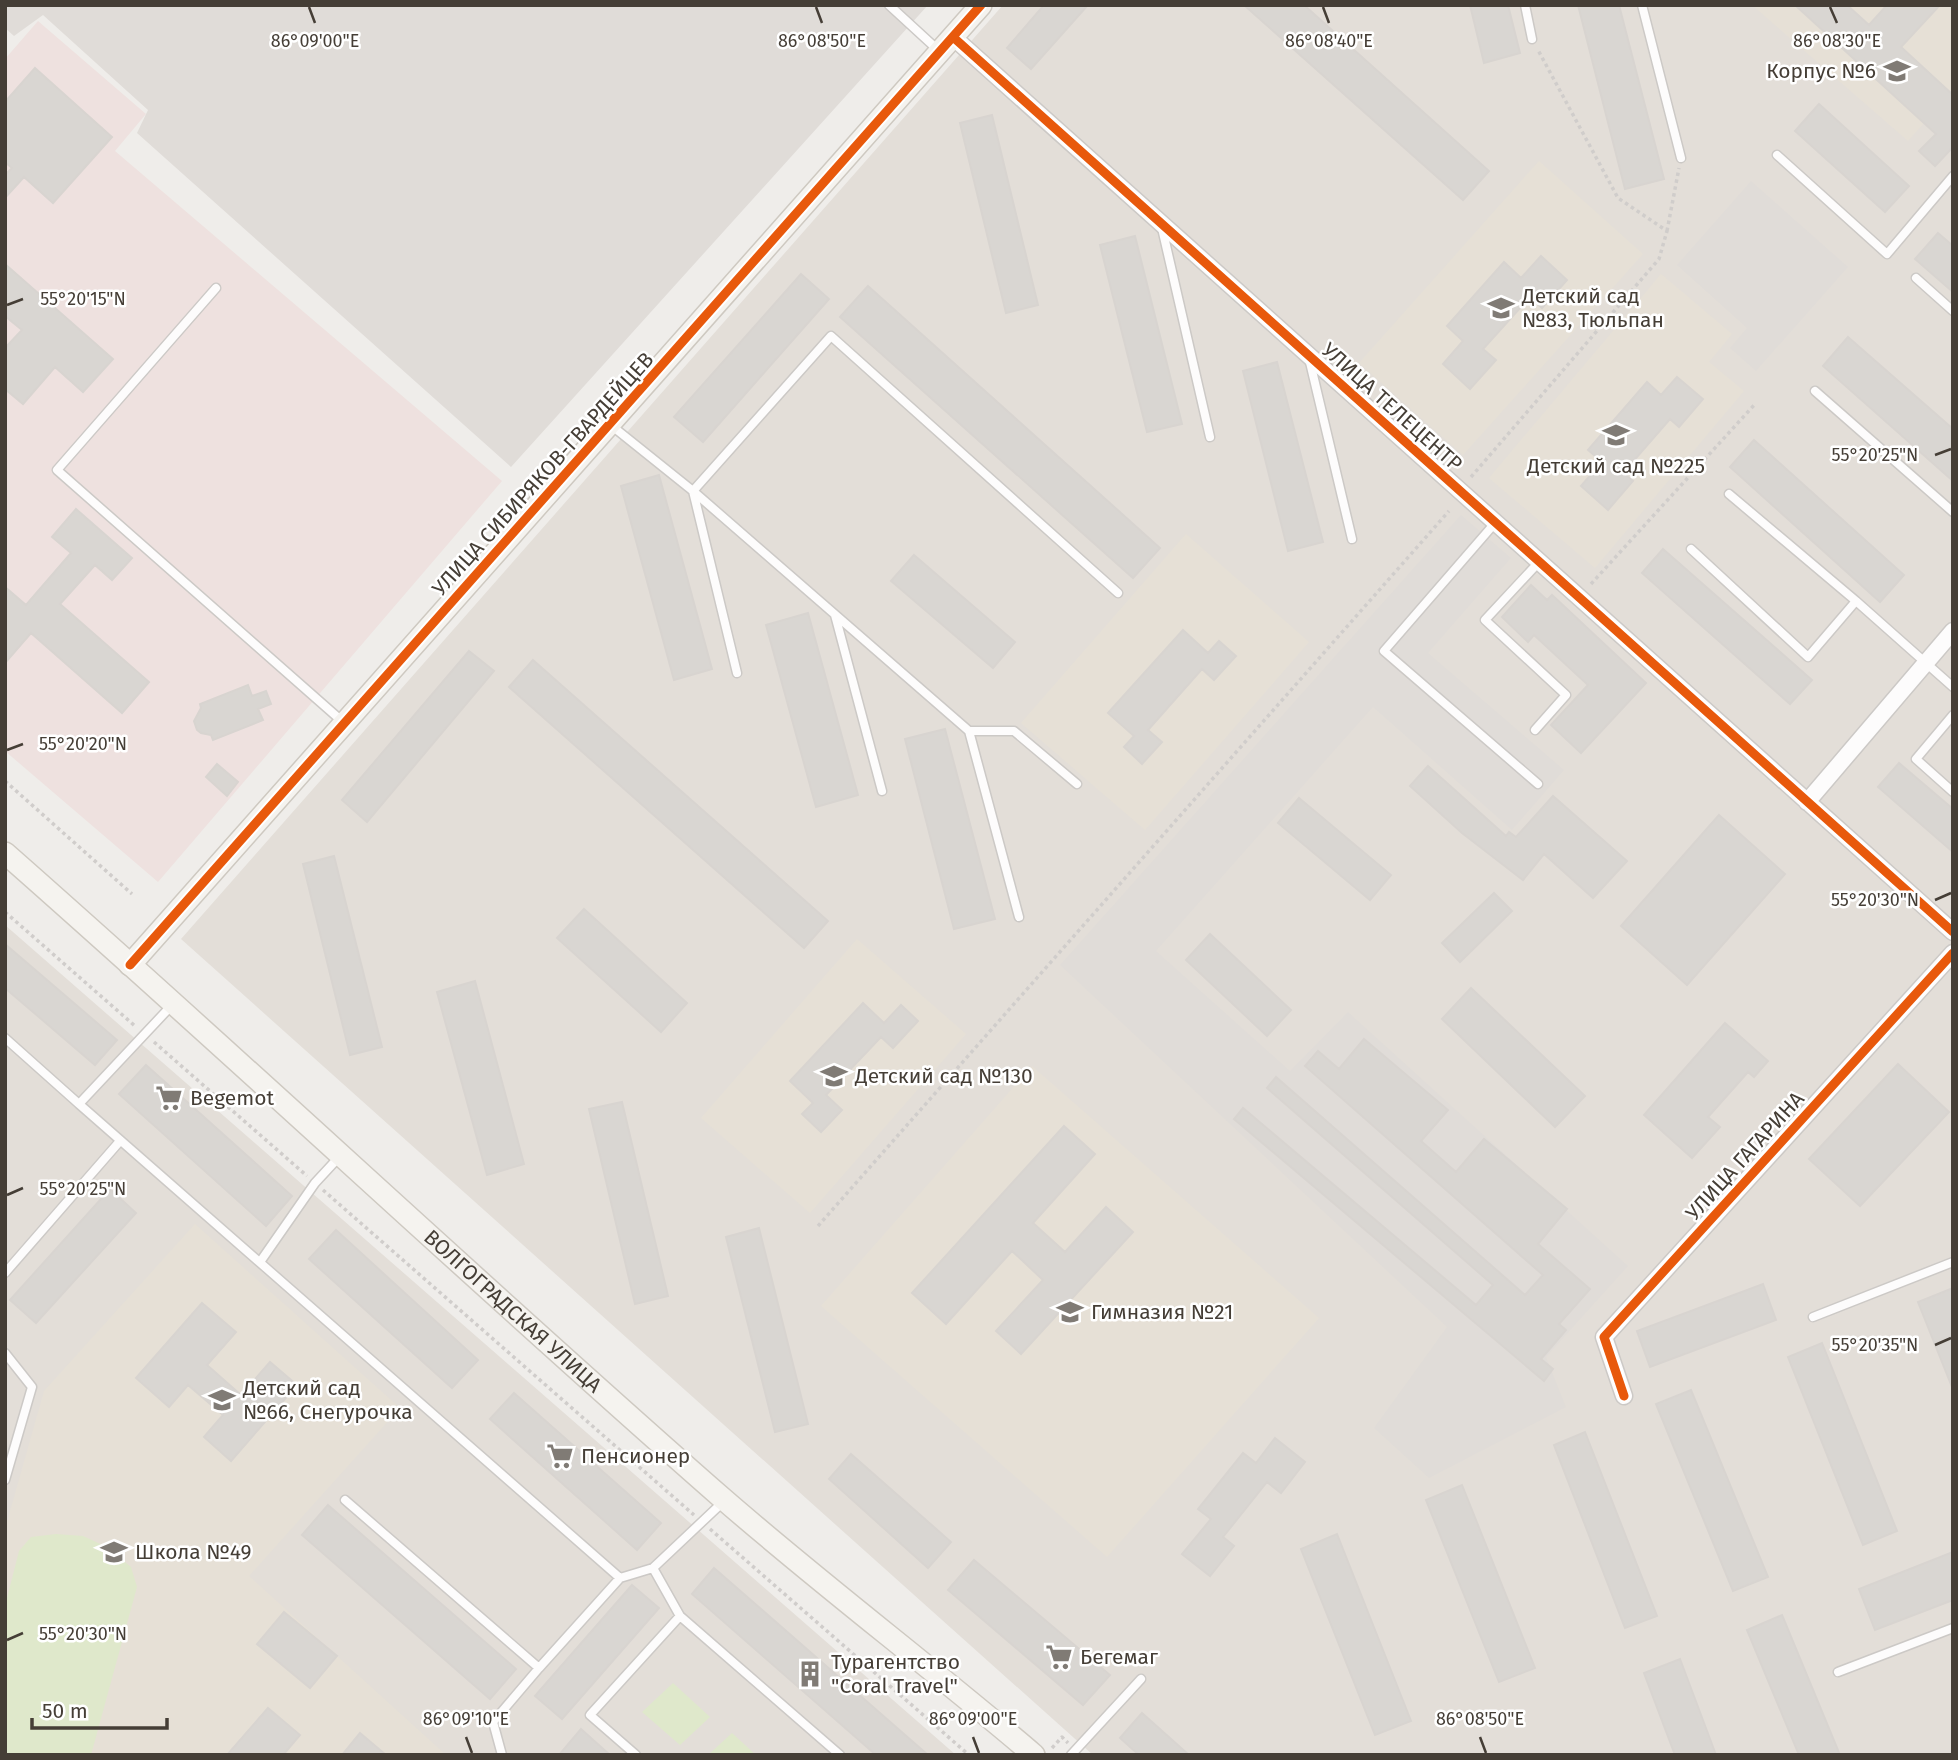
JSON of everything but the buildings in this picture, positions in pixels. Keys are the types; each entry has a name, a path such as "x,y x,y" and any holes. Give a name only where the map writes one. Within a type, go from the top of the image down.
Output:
{"main road":[{"name":"УЛИЦА СИБИРЯКОВ-ГВАРДЕЙЦЕВ","path":"130,965 981,5"},
{"name":"ВОЛГОГРАДСКАЯ УЛИЦА","path":"5,853 174,1002 467,1272 725,1500 1024,1751"}],"street":[{"name":"УЛИЦА ТЕЛЕЦЕНТР","path":"946,45 1160,223 1807,802"},
{"path":"1953,631 1807,802 1953,932"},
{"name":"УЛИЦА ГАГАРИНА","path":"1624,1396 1604,1337 1953,953"}],"lane":[{"path":"888,5 946,45"},
{"path":"1525,5 1532,39"},
{"path":"1642,5 1681,158"},
{"path":"1777,155 1887,254 1953,176"},
{"path":"1160,223 1210,436"},
{"path":"1916,278 1953,311"},
{"path":"216,288 57,470 345,724"},
{"path":"693,491 831,336 1118,593"},
{"path":"1308,355 1352,539"},
{"path":"1815,391 1953,512"},
{"path":"610,424 693,491 969,731 1019,917"},
{"path":"693,491 737,673"},
{"path":"1729,494 1953,687"},
{"path":"1495,523 1384,651 1538,784"},
{"path":"1691,549 1808,657 1856,601"},
{"path":"1535,730 1566,695 1485,621 1539,562"},
{"path":"835,614 883,791"},
{"path":"1953,715 1916,759 1953,792"},
{"path":"969,731 1014,731 1077,784"},
{"path":"79,1104 174,1002"},
{"path":"5,1038 620,1578"},
{"path":"5,1273 120,1141"},
{"path":"260,1262 315,1183 340,1156"},
{"path":"1813,1317 1953,1262"},
{"path":"5,1353 32,1387 5,1480"},
{"path":"345,1500 539,1668"},
{"path":"502,1755 494,1722 539,1668 620,1578 653,1568 725,1500"},
{"path":"653,1568 680,1616 839,1755"},
{"path":"636,1755 590,1715 680,1616"},
{"path":"1838,1672 1953,1628"},
{"path":"1071,1755 1141,1679"}],"path":[{"path":"1532,39 1618,198 1667,231"},
{"path":"1461,469 1471,477 1659,259 1681,158"},
{"path":"1581,576 1591,585 1756,403"},
{"path":"818,1226 1449,511"},
{"path":"5,781 132,894"},
{"path":"5,912 968,1755"}],"shaded area":[{"path":"5,5 928,5 511,467 137,133 148,110 43,15 14,36 5,28"},
{"path":"1003,5 1953,5 1953,1755 1093,1755 181,939"},
{"path":"1752,5 1953,5 1953,90 1908,141"},
{"path":"38,21 146,114 115,151 502,481 158,882 5,751 5,59"},
{"name":"Детский сад №83, Тюльпан","path":"1539,161 1643,254 1463,455 1359,363"},
{"path":"1751,181 1848,267 1756,371 1730,348 1747,328 1677,265"},
{"name":"Детский сад №225","path":"1661,274 1732,334 1709,362 1744,391 1595,568 1489,478"},
{"path":"1461,515 1511,558 1428,653 1564,770 1512,830 1373,707 1156,951 1290,1071 1348,1012 1628,1266 1546,1357 1566,1407 1429,1478 1374,1428 1447,1327 1060,965"},
{"path":"1186,534 1309,642 1145,830 1021,723"},
{"path":"5,925 956,1755 5,1755"},
{"name":"Детский сад №130","path":"857,939 966,1034 810,1213 701,1118"},
{"name":"Гимназия №21","path":"1032,1066 1319,1318 1107,1557 821,1306"},
{"path":"195,1224 400,1408 249,1576 446,1755 5,1755 5,1529 44,1391"}],"green space":[{"path":"56,1534 83,1536 107,1547 131,1567 137,1587 91,1755 5,1755 5,1606 19,1551 31,1537"},
{"path":"673,1683 710,1717 680,1745 642,1712"},
{"path":"732,1733 756,1755 708,1755"}],"cycle path":[{"path":"130,965 981,5"},
{"path":"953,37 1953,932"},
{"path":"1624,1396 1604,1337 1953,953"}],"place":[{"name":"Корпус №6","path":"1897,71"},
{"name":"Детский сад №83, Тюльпан","path":"1501,308"},
{"name":"Детский сад №225","path":"1616,435"},
{"name":"Детский сад №130","path":"834,1076"},
{"name":"Begemot","path":"169,1098"},
{"name":"Гимназия №21","path":"1070,1312"},
{"name":"Детский сад №66, Снегурочка","path":"222,1400"},
{"name":"Пенсионер","path":"560,1456"},
{"name":"Школа №49","path":"114,1552"},
{"name":"Бегемаг","path":"1059,1657"},
{"name":"Турагентство \"Coral Travel\"","path":"810,1674"}]}
